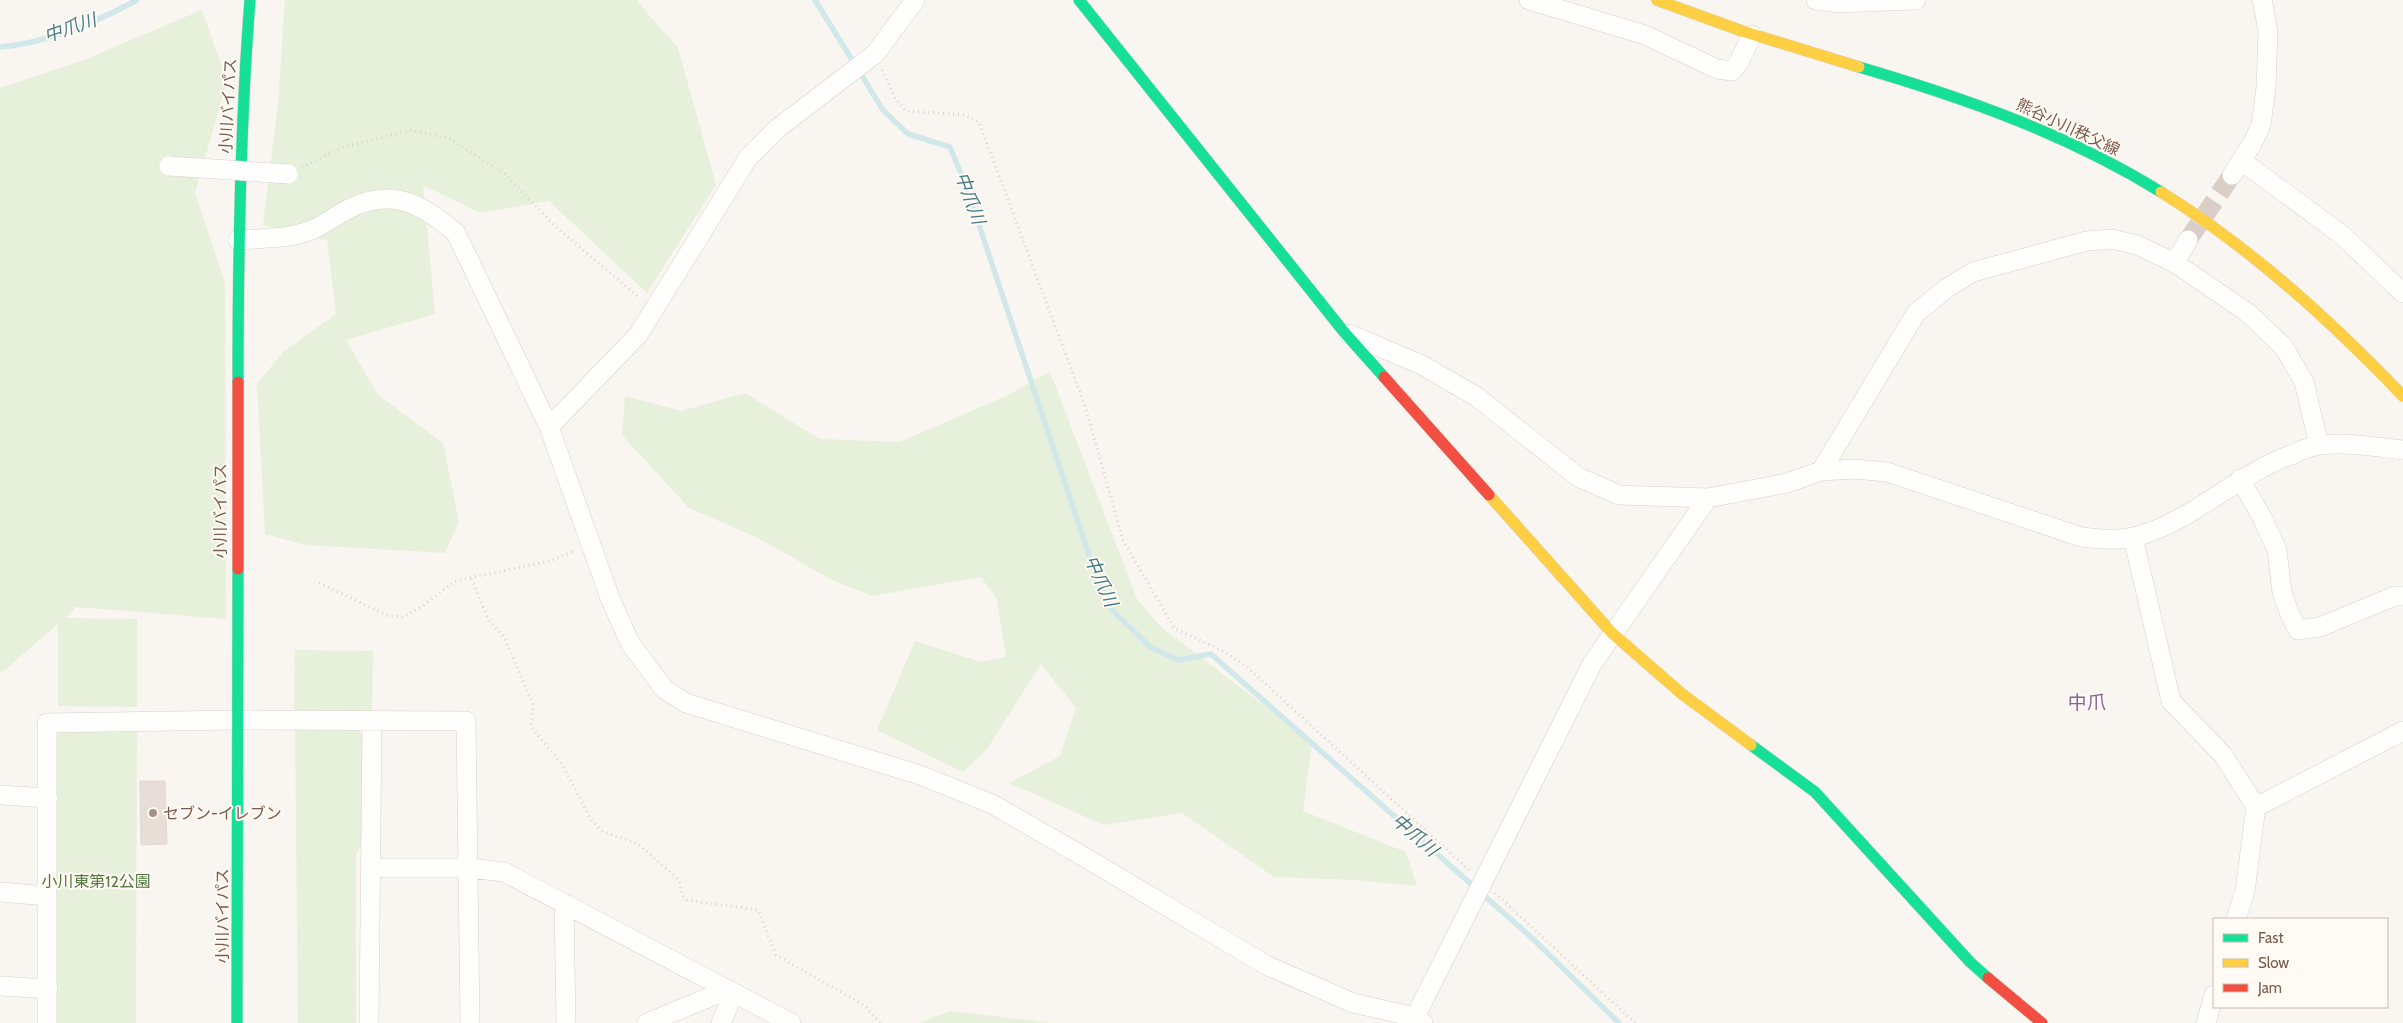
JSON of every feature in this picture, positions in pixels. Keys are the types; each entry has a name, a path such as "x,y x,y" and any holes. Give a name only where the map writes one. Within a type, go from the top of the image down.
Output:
{"main road":[{"name":"小川バイパス","path":"237,1023 239,720 236,565 238,240 245,64 250,0"},
{"path":"1079,0 1344,332 1612,633 1682,694 1815,792 1970,962 2042,1023"},
{"name":"熊谷小川秩父線","path":"1657,0 1714,23 2002,113 2091,152 2204,219 2282,279 2379,370 2403,396"}],"street":[{"path":"548,427 638,335 748,158 778,128 875,54 915,0"},
{"path":"1529,0 1645,35 1717,69 1732,70 1738,64 1752,35"},
{"path":"1816,0 1847,3 1916,0"},
{"path":"2262,0 2268,30 2266,88 2261,125 2237,168 2342,236 2403,293"},
{"path":"169,166 288,174"},
{"path":"238,240 291,236 312,230 360,203 384,199 410,202 429,211 456,233 548,427 610,598 630,644 664,689 686,703 920,775 992,804 1266,965 1354,1003 1419,1020 1592,664 1708,498"},
{"path":"1820,471 1916,313 1947,288 1973,272 2087,241 2112,238 2137,245 2175,263 2248,314 2283,346 2304,382 2319,445"},
{"path":"2175,263 2188,240"},
{"path":"1344,332 1422,364 1477,397 1578,477 1619,495 1708,498 1787,483 1820,471 1855,469 1887,472 2081,537 2101,540 2133,537 2169,524 2240,479 2276,460 2319,445 2369,446 2403,450"},
{"path":"2240,479 2263,519 2277,550 2282,592 2290,615 2298,630 2320,627 2395,596 2403,596"},
{"path":"2133,537 2171,701 2223,755 2256,806 2245,891 2236,918"},
{"path":"369,1023 372,720"},
{"path":"47,1023 47,723 372,720 466,721 470,1023"},
{"path":"2256,806 2403,731"},
{"path":"0,795 48,798"},
{"path":"371,868 469,868 504,872 791,1023"},
{"path":"0,892 47,896"},
{"path":"564,903 566,1023"},
{"path":"0,986 48,989"},
{"path":"646,1023 727,990"},
{"path":"721,1023 728,1007 727,990"},
{"path":"2206,1023 2213,998"}],"path":[{"path":"875,54 895,98 906,111 966,115 979,122 1085,406 1123,540 1174,628 1221,650 1246,667 1635,1023"},
{"path":"288,174 341,148 410,130 448,138 505,174 557,228 653,309"},
{"path":"319,583 389,616 403,617 421,607 454,581 471,579 550,561 590,543"},
{"path":"471,579 488,620 504,637 533,704 531,727 562,764 592,820 602,830 638,844 679,880 682,895 687,900 758,910 776,955 864,1005 880,1023"}],"green space":[{"path":"285,0 636,0 678,48 716,185 647,293 549,201 480,213 423,185 435,314 346,340 378,395 443,443 459,522 445,553 305,545 265,534 257,384 283,352 336,314 327,240 263,225 278,105"},
{"path":"202,10 227,81 195,193 225,283 226,619 76,607 65,618 137,619 137,707 58,706 58,624 0,674 0,88 84,60"},
{"path":"1050,372 1137,599 1161,627 1312,742 1303,811 1406,852 1417,886 1355,880 1274,877 1182,813 1104,825 1009,783 1060,756 1076,708 1041,664 987,749 963,772 877,730 915,641 981,662 1006,657 997,599 981,577 872,596 830,579 758,538 689,508 622,435 625,396 681,411 745,393 820,439 900,442 1008,395"},
{"path":"295,650 373,651 372,715 294,713"},
{"path":"295,726 353,726 364,736 364,844 356,853 356,1023 298,1023"},
{"name":"小川東第12公園","path":"137,730 136,1023 56,1023 55,738 61,732"},
{"path":"950,1011 1053,1023 919,1023"}],"building":[{"name":"セブン-イレブン","path":"140,781 165,781 167,844 141,845"}],"waterway":[{"name":"中爪川","path":"0,47 36,41 70,31 137,0"},
{"name":"中爪川","path":"815,0 883,110 908,134 950,147 966,186 1097,579 1113,611 1150,647 1178,660 1211,654 1532,938 1619,1023"}],"tunnel":[{"path":"2188,240 2232,175"}],"traffic: fast":[{"path":"238,382 240,191 250,0"},
{"path":"1079,0 1344,332 1384,377"},
{"path":"1859,67 1938,91 2014,119 2089,152 2161,192"},
{"path":"237,1023 238,569"},
{"path":"1751,745 1815,792 1970,962 1988,978"}],"traffic: slow":[{"path":"1657,0 1742,31 1859,67"},
{"path":"2161,192 2227,237 2288,286 2347,340 2403,396"},
{"path":"1489,495 1612,633 1682,694 1751,745"}],"traffic: jam":[{"path":"1384,377 1489,495"},
{"path":"238,382 238,569"},
{"path":"1988,978 2042,1023"}],"place":[{"name":"セブン-イレブン","path":"153,813"}],"district":[{"name":"中爪","path":"2087,702"}]}
